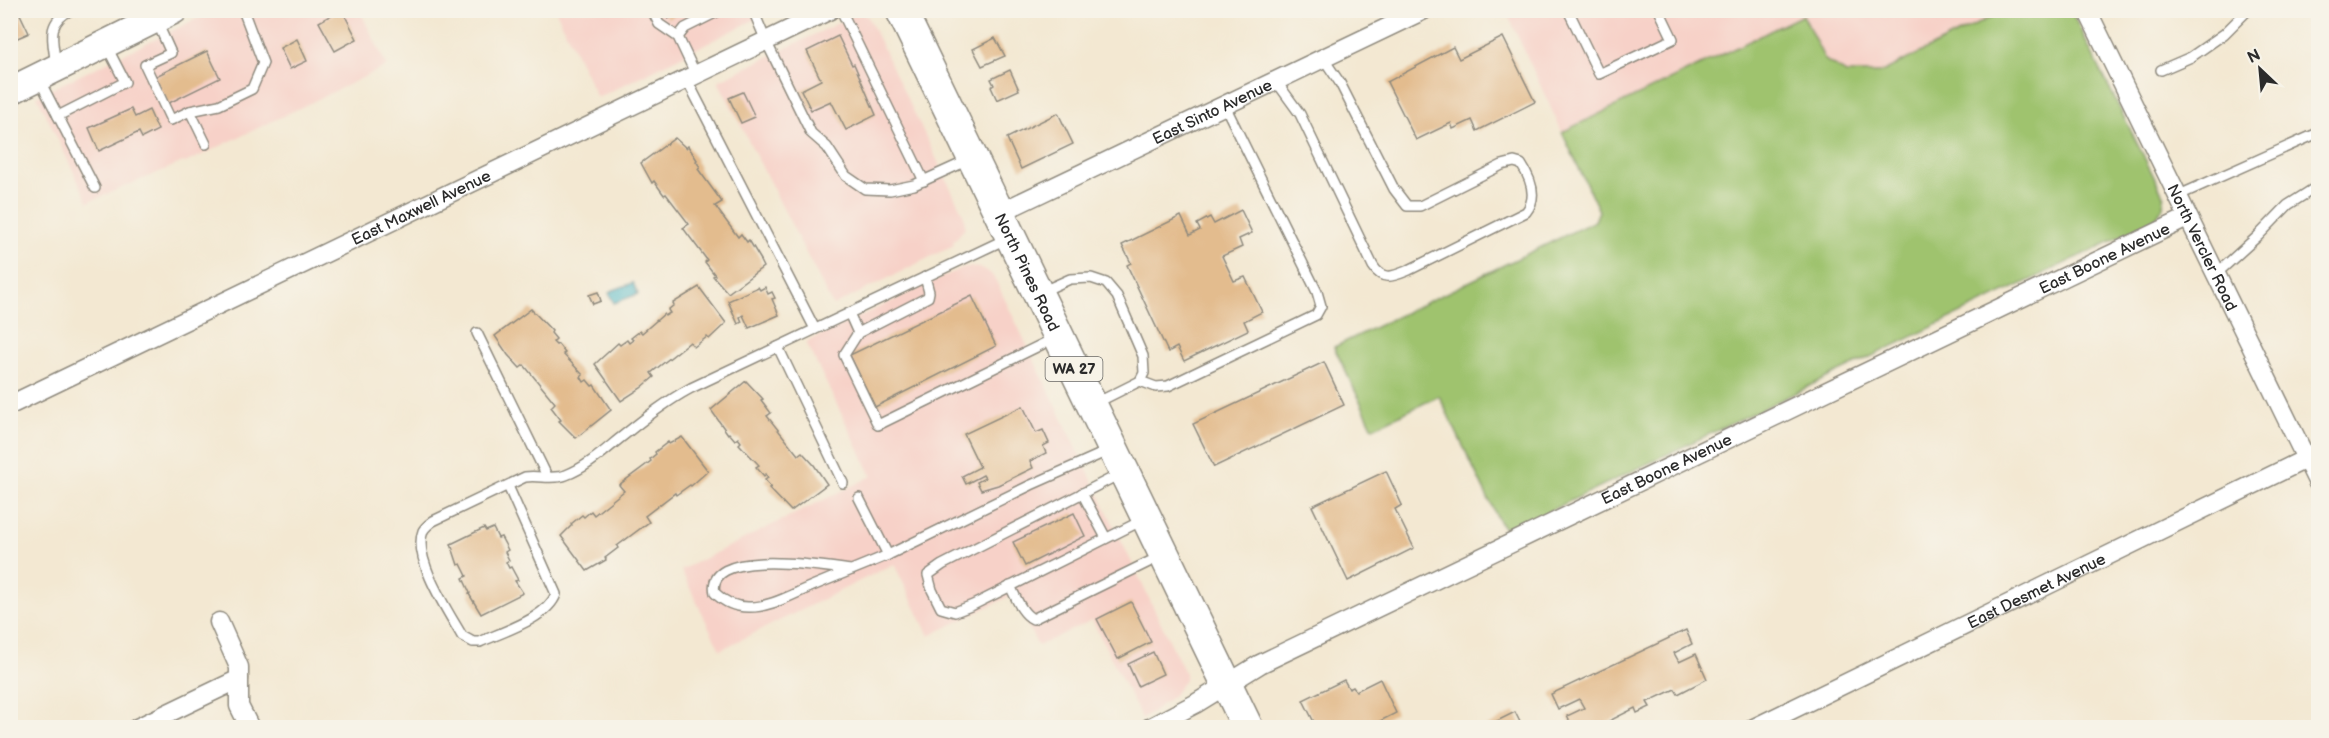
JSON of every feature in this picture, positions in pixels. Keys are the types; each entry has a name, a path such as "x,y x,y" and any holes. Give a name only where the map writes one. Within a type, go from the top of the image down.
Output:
{"main road":[{"name":"North Pines Road","path":"901,10 1057,337 1248,728"}],"street":[{"name":"East Maxwell Avenue","path":"10,405 830,10"},
{"name":"East Sinto Avenue","path":"1004,225 1225,106 1424,10"},
{"name":"North Vercler Road","path":"2087,10 2187,218 2313,456 2319,483"},
{"path":"10,91 165,15"},
{"name":"East Boone Avenue","path":"1149,728 1195,705 1227,683 1270,659 2187,218"},
{"name":"East Desmet Avenue","path":"1754,728 2313,456"},
{"path":"219,622 239,666 239,706 250,728"},
{"path":"137,728 239,679"}],"lane":[{"path":"71,10 55,21 47,73 58,116 95,188"},
{"path":"165,15 171,53 145,65 171,120 190,111 219,105 252,89 263,63 243,10"},
{"path":"652,10 659,24 678,37 692,78 815,329"},
{"path":"678,37 685,28 721,10"},
{"path":"753,10 811,133 827,147 846,176 865,189 890,190 924,181 972,158"},
{"path":"841,10 924,181"},
{"path":"1568,10 1599,74 1672,39 1659,10"},
{"path":"2161,70 2191,57 2224,34 2248,10"},
{"path":"58,116 125,82 106,44"},
{"path":"1276,81 1300,114 1373,266 1383,277 1393,277 1409,270 1526,212 1531,206 1530,181 1521,164 1514,162 1502,165 1420,206 1407,206 1394,189 1340,83 1323,58"},
{"path":"1140,381 1156,387 1168,386 1316,315 1321,306 1317,292 1225,106"},
{"path":"190,111 206,144"},
{"path":"2177,196 2319,132"},
{"path":"2216,275 2288,205 2319,186"},
{"path":"508,486 556,594 544,612 480,642 472,642 462,636 434,585 424,561 423,531 433,521 525,477 564,476 586,465 671,399 925,277 1004,225"},
{"path":"925,277 928,297 858,333 844,355 878,425 1057,337"},
{"path":"1037,294 1070,279 1091,278 1106,283 1117,296 1143,356 1144,373 1140,381 1091,406"},
{"path":"849,313 858,333"},
{"path":"477,333 548,476"},
{"path":"778,347 843,483"},
{"path":"1118,460 1082,493 942,565 928,575 932,590 941,608 955,612 1147,518"},
{"path":"852,570 782,562 750,564 722,572 715,579 713,586 715,593 721,599 731,604 748,608 763,606 783,599 888,555 1030,485 1118,460"},
{"path":"1082,493 1106,538"},
{"path":"859,498 888,555"},
{"path":"1010,586 1028,617 1033,619 1164,554"}],"shaded area":[{"path":"213,11 360,11 387,66 185,163 88,202 37,96"},
{"path":"556,11 772,11 597,98"},
{"path":"1506,11 2003,11 1880,73 1846,73 1825,60 1803,15 1562,132"},
{"path":"862,14 868,17 964,216 965,228 953,242 954,245 833,306 718,81 855,15"},
{"path":"964,267 981,268 995,279 1185,673 1185,680 1173,696 1142,719 1092,620 1038,646 1012,595 929,636 894,564 720,650 681,570 872,476 806,342"}],"green space":[{"path":"2003,11 2071,11 2164,197 2163,207 2155,220 1514,528 1505,528 1500,523 1439,396 1373,428 1334,347 1595,221 1599,211 1562,132 1803,15 1825,60 1846,73 1880,73"}],"water":[{"path":"633,283 638,294 614,303 609,293"}],"building":[{"path":"10,10 18,10 29,33 13,40 10,34"},
{"path":"340,10 357,39 335,51 319,22"},
{"path":"663,10 685,10 668,19"},
{"path":"838,36 852,65 854,64 876,115 846,130 831,101 811,110 801,90 821,80 807,51"},
{"path":"1503,37 1535,102 1477,131 1472,120 1453,129 1451,123 1416,140 1387,82 1453,47 1459,59"},
{"path":"995,38 1005,56 982,66 973,49"},
{"path":"297,39 307,61 290,69 280,48"},
{"path":"207,51 220,78 167,104 154,77"},
{"path":"1010,70 1019,90 997,100 991,87 994,85 991,79"},
{"path":"743,92 755,117 741,123 729,98"},
{"path":"131,109 135,117 149,110 158,130 142,138 139,132 99,151 89,128"},
{"path":"1058,113 1073,144 1021,169 1007,138"},
{"path":"675,138 686,148 688,146 697,160 700,167 698,169 722,202 715,206 738,237 741,234 747,242 749,240 761,260 763,267 728,293 713,276 715,275 705,262 707,260 683,228 689,224 666,194 664,195 654,181 652,183 641,163"},
{"path":"1241,210 1252,233 1239,239 1242,247 1222,256 1234,281 1245,277 1262,312 1244,321 1248,330 1184,361 1177,347 1168,352 1127,265 1131,263 1122,245 1181,216 1190,235 1200,230 1197,224 1210,217 1214,224"},
{"path":"699,287 726,323 709,339 707,337 694,347 690,342 651,373 654,377 621,401 595,364 618,343 620,345 627,340 629,343 633,340 631,338 640,331 642,333 664,314 665,316 670,313 668,310 674,305 673,303"},
{"path":"758,287 760,290 765,287 768,294 772,292 775,298 772,299 779,315 749,328 743,315 740,317 742,322 738,324 728,301"},
{"path":"598,292 601,301 593,304 589,295"},
{"path":"972,296 996,346 875,407 850,355"},
{"path":"531,309 552,331 556,339 553,342 558,344 565,353 563,354 583,375 581,377 584,382 587,380 592,386 594,385 611,410 576,438 559,421 561,420 551,407 555,403 524,365 520,368 508,355 495,336"},
{"path":"1324,362 1344,405 1214,467 1193,424"},
{"path":"746,381 763,399 761,400 771,413 767,416 798,455 802,452 814,465 827,484 791,511 769,488 771,487 765,480 768,478 766,474 764,476 756,467 759,465 739,444 741,442 738,438 735,440 728,434 711,410"},
{"path":"1023,406 1036,433 1043,430 1049,443 1043,446 1046,453 1030,461 1033,468 998,485 981,490 977,482 985,478 983,475 966,484 962,476 980,467 964,434"},
{"path":"682,437 708,471 691,486 676,495 675,493 645,516 649,522 617,546 618,548 605,558 606,560 587,571 561,536 582,515 584,517 591,511 594,515 624,491 619,485 651,461 655,452 668,442 669,444"},
{"path":"1386,471 1402,505 1395,509 1414,548 1348,581 1312,506"},
{"path":"1074,513 1085,536 1025,566 1013,542"},
{"path":"484,528 486,531 493,528 498,538 501,537 508,550 505,552 509,560 506,562 509,568 511,567 518,580 515,581 523,593 481,614 469,594 463,578 467,576 461,564 458,565 451,544"},
{"path":"1131,602 1151,642 1118,659 1097,619"},
{"path":"1686,630 1692,644 1674,653 1679,662 1696,654 1707,679 1678,694 1675,689 1647,702 1650,707 1637,713 1635,708 1603,724 1605,728 1573,728 1567,716 1584,708 1579,699 1558,709 1551,694"},
{"path":"1153,652 1163,674 1138,686 1128,664"},
{"path":"1380,679 1396,713 1374,724 1376,728 1317,728 1303,700 1344,680 1349,689 1353,687 1356,691"},
{"path":"1515,712 1522,726 1483,728"}]}
